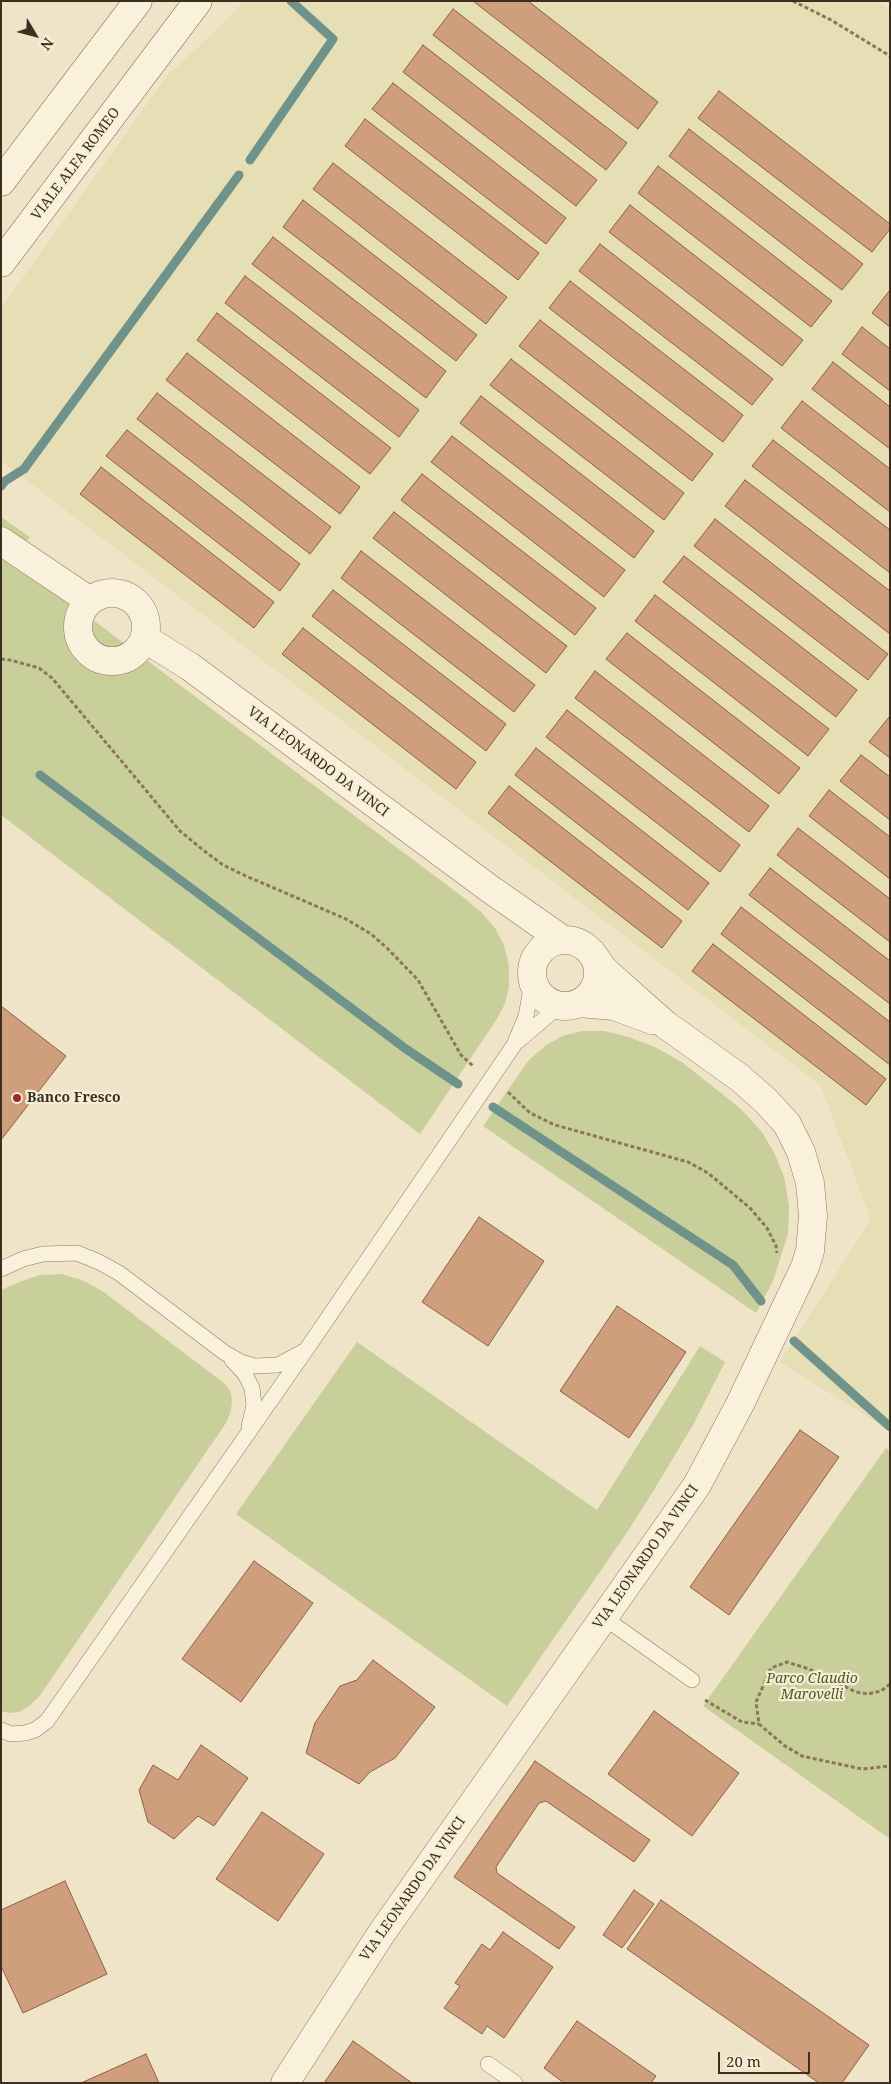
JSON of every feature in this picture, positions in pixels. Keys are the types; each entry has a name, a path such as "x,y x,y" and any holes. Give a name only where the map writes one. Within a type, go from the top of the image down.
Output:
{"street":[{"path":"1,182 138,1"},
{"name":"VIALE ALFA ROMEO","path":"1,263 198,1"},
{"path":"1,541 90,601"},
{"path":"114,594 126,596 136,604 142,614 146,626 144,638 136,651 123,660 108,661 93,656 82,645 78,629 80,614 90,601 101,595 114,594"},
{"name":"VIA LEONARDO DA VINCI","path":"144,638 189,666 490,889 563,940"},
{"name":"VIA LEONARDO DA VINCI","path":"490,889 519,926 534,968"},
{"path":"563,940 574,941 584,945 592,953 597,961 598,981 588,998 576,1004 563,1006 552,1004 543,998 534,968 542,949 552,943 563,940"},
{"name":"VIA LEONARDO DA VINCI","path":"290,2081 381,1934 697,1485 728,1429 805,1267 812,1233 813,1216 810,1183 801,1152 787,1124 766,1101 740,1078 666,1024 604,970 592,953"},
{"name":"VIA LEONARDO DA VINCI","path":"576,1004 614,1006 666,1024"}],"lane":[{"path":"1,1730 11,1734 25,1732 35,1730 47,1721 306,1350 514,1045 526,1016 534,968"},
{"path":"514,1045 551,1013 576,1004"},
{"path":"1,1269 23,1259 43,1254 66,1252 85,1256 119,1273 225,1353 241,1362 264,1367 278,1365 306,1350"},
{"path":"225,1353 245,1374 252,1388 253,1412 246,1436"},
{"path":"603,1617 692,1680"},
{"path":"488,2064 515,2083"}],"path":[{"path":"793,1 831,20 890,56"},
{"path":"1,659 39,668 52,678 180,831 223,865 346,919 370,934 387,948 418,980 461,1055 478,1072"},
{"path":"505,1089 530,1113 555,1125 688,1162 708,1173 750,1208 767,1228 776,1246 777,1255"},
{"path":"759,1724 756,1702 771,1668 787,1662 808,1669 856,1692 868,1694 881,1691 890,1684"},
{"path":"692,1680 703,1699 742,1722 759,1724 785,1746 802,1756 862,1769 890,1766"}],"shaded area":[{"path":"242,1 877,1 890,10 890,1431 780,1362 871,1219 820,1085 1,461 1,308 167,76 235,12"}],"green space":[{"path":"1,517 30,537 13,560 467,900 495,928 504,945 509,966 509,986 505,1004 420,1134 1,815"},
{"path":"582,1031 604,1031 629,1037 657,1048 683,1063 741,1109 762,1132 775,1154 785,1180 789,1207 788,1234 773,1281 756,1313 483,1126 528,1061 545,1046 562,1036"},
{"path":"61,1274 82,1280 101,1290 224,1383 230,1390 232,1400 231,1411 226,1423 39,1697 19,1712 9,1713 1,1711 1,1290 40,1275"},
{"path":"357,1342 597,1510 700,1346 725,1362 693,1425 654,1490 626,1534 507,1706 236,1514"},
{"name":"Parco Claudio Marovelli","path":"886,1448 890,1451 890,1839 703,1706"}],"building":[{"path":"473,1 528,1 658,102 638,129"},
{"path":"453,9 627,143 606,170 433,35"},
{"path":"423,45 597,180 576,206 403,72"},
{"path":"393,83 566,218 546,244 372,109"},
{"path":"719,91 890,224 890,229 872,252 698,118"},
{"path":"365,119 539,253 518,280 345,146"},
{"path":"689,129 863,264 842,290 669,156"},
{"path":"333,163 507,297 486,324 313,189"},
{"path":"658,166 832,301 811,327 638,193"},
{"path":"303,200 477,335 456,361 283,227"},
{"path":"630,205 803,340 782,366 609,232"},
{"path":"273,237 446,371 426,398 252,264"},
{"path":"600,244 773,379 752,405 579,271"},
{"path":"245,276 419,410 399,437 225,303"},
{"path":"570,281 743,415 723,442 549,308"},
{"path":"890,290 890,327 872,313"},
{"path":"217,313 391,448 370,474 197,340"},
{"path":"540,320 713,454 692,481 519,346"},
{"path":"862,327 890,349 890,391 842,354"},
{"path":"187,353 360,487 340,514 166,380"},
{"path":"511,359 684,493 664,520 490,385"},
{"path":"833,362 890,407 890,449 812,389"},
{"path":"157,393 331,527 310,554 137,419"},
{"path":"481,396 654,531 634,558 460,423"},
{"path":"802,401 890,469 890,512 781,428"},
{"path":"127,430 300,564 280,591 106,456"},
{"path":"452,436 625,570 604,597 431,462"},
{"path":"773,440 890,530 890,573 752,466"},
{"path":"101,467 274,602 254,628 80,494"},
{"path":"422,474 596,608 575,635 401,500"},
{"path":"745,480 890,591 890,634 725,506"},
{"path":"394,512 567,646 546,673 373,538"},
{"path":"715,519 888,654 868,680 694,546"},
{"path":"361,551 535,685 514,712 341,578"},
{"path":"684,556 857,690 836,717 663,582"},
{"path":"333,590 506,724 486,751 312,616"},
{"path":"655,595 829,729 808,756 635,621"},
{"path":"303,628 476,762 456,789 282,654"},
{"path":"627,633 800,768 779,794 606,659"},
{"path":"595,671 769,806 749,832 575,698"},
{"path":"567,710 740,845 720,872 546,737"},
{"path":"890,716 890,758 869,742"},
{"path":"536,748 709,883 688,910 515,775"},
{"path":"861,755 890,777 890,820 840,781"},
{"path":"509,786 682,921 662,948 488,813"},
{"path":"829,790 890,837 890,879 809,816"},
{"path":"798,828 890,899 890,942 777,855"},
{"path":"770,868 890,961 890,1004 749,895"},
{"path":"741,907 890,1022 890,1065 721,934"},
{"path":"713,944 886,1079 866,1105 692,971"},
{"name":"Banco Fresco","path":"1,1006 66,1056 1,1140"},
{"path":"479,1217 544,1261 488,1346 422,1302"},
{"path":"617,1306 686,1352 629,1438 560,1391"},
{"path":"800,1430 839,1457 729,1615 690,1587"},
{"path":"254,1561 313,1603 241,1702 182,1659"},
{"path":"373,1660 435,1707 395,1758 370,1772 359,1784 306,1753 315,1723 340,1686 357,1680"},
{"path":"654,1711 739,1773 692,1836 608,1774"},
{"path":"201,1745 248,1778 214,1826 198,1816 174,1839 148,1822 139,1790 153,1765 178,1780"},
{"path":"535,1761 650,1840 634,1862 546,1801 539,1803 496,1867 497,1873 575,1927 559,1949 454,1877"},
{"path":"262,1812 324,1854 278,1921 216,1879"},
{"path":"65,1881 107,1974 23,2013 1,1966 1,1910"},
{"path":"634,1890 654,1904 622,1948 603,1935"},
{"path":"661,1900 869,2045 842,2083 819,2083 627,1949"},
{"path":"503,1932 553,1967 504,2038 487,2026 482,2034 444,2008 460,1986 455,1983 482,1944 490,1950"},
{"path":"577,2021 656,2076 651,2083 564,2083 544,2068"},
{"path":"353,2041 412,2083 324,2083"},
{"path":"146,2054 159,2083 81,2083"}],"waterway":[{"path":"250,160 333,39 291,1"},
{"path":"1,486 5,481 24,469 239,175"},
{"path":"40,775 406,1049 458,1084"},
{"path":"493,1107 733,1265 761,1301"},
{"path":"794,1341 890,1427"}],"place":[{"name":"Banco Fresco","path":"17,1098"}]}
